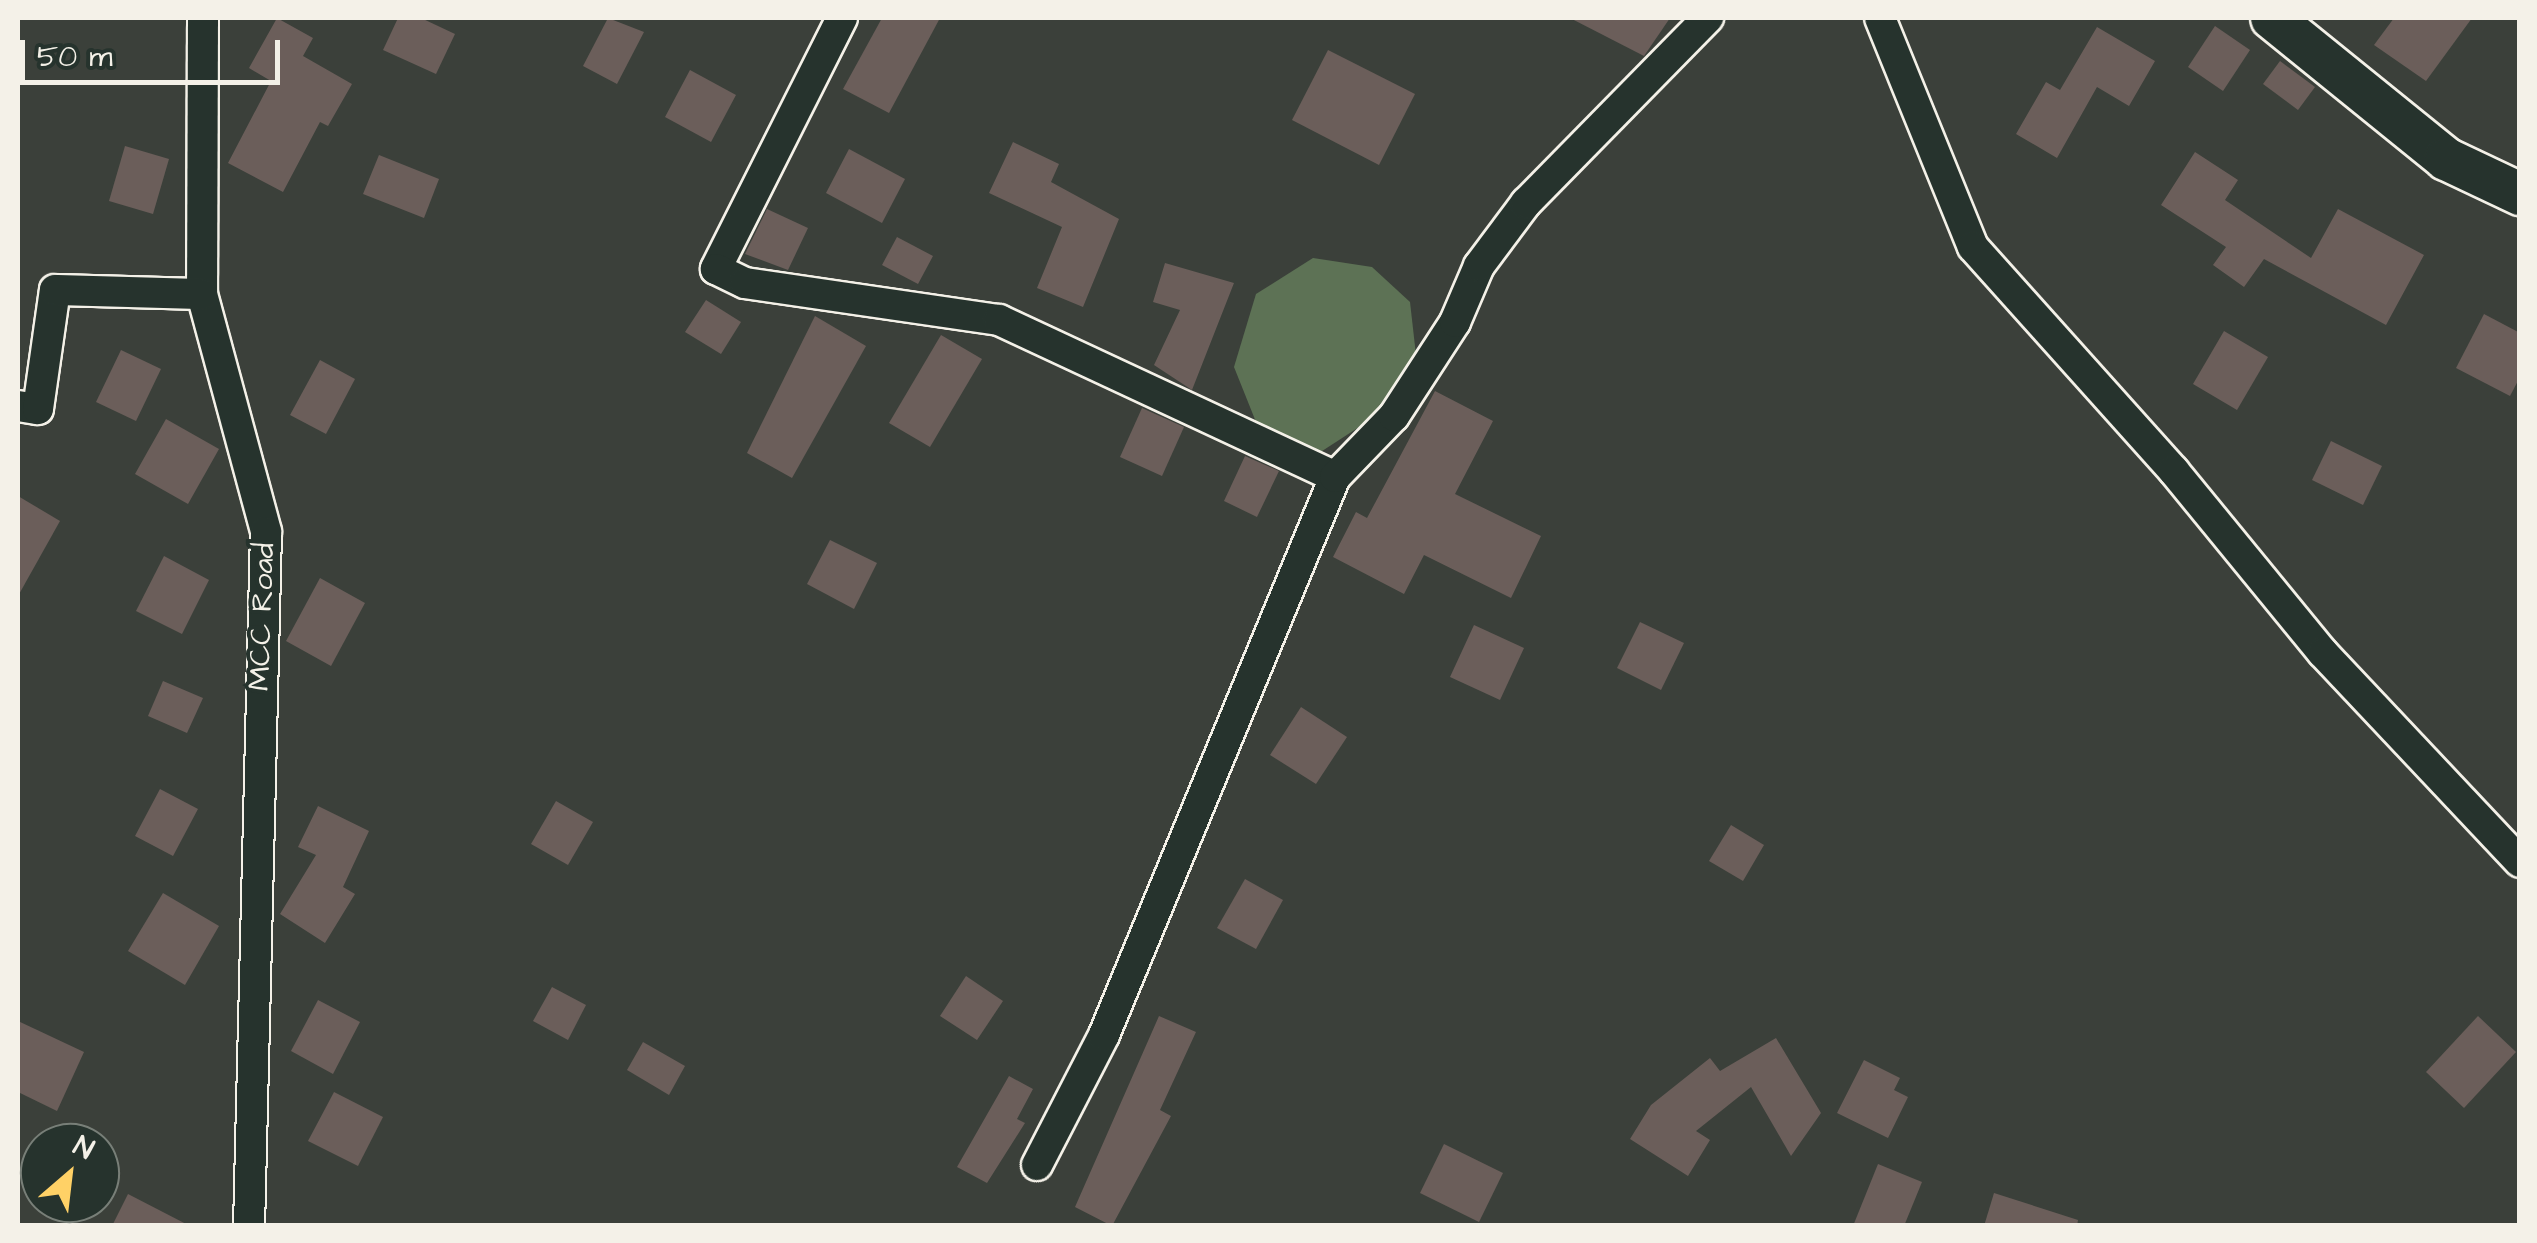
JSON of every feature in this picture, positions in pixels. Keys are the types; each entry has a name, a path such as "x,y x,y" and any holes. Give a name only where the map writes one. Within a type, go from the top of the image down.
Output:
{"main road":[{"path":"2272,18 2446,160 2520,194"}],"street":[{"name":"MCC Road","path":"203,18 202,294 266,532 249,1226"},
{"path":"842,18 716,269 745,283 999,320 1335,477"},
{"path":"1036,1165 1104,1036 1335,477 1402,403 1454,322 1479,266 1526,203 1708,18"},
{"path":"1880,18 1974,248 2174,470 2323,653 2520,862"},
{"path":"18,406 38,409 54,290 202,294"}],"green space":[{"path":"1313,258 1372,267 1410,302 1417,364 1373,418 1319,453 1260,432 1234,367 1256,294"}],"building":[{"path":"277,18 313,38 303,56 352,84 328,126 320,122 283,192 228,163 271,81 249,68"},
{"path":"398,18 421,18 455,34 436,74 383,50"},
{"path":"608,18 644,32 617,84 583,66"},
{"path":"882,18 940,18 889,113 843,89"},
{"path":"1570,18 1670,18 1644,56"},
{"path":"2394,18 2472,18 2426,81 2374,45"},
{"path":"2215,26 2250,50 2223,91 2188,67"},
{"path":"2097,27 2155,61 2129,106 2097,87 2057,158 2016,134 2046,82 2060,90"},
{"path":"1328,50 1415,94 1379,165 1292,120"},
{"path":"2280,61 2315,87 2298,110 2263,84"},
{"path":"690,70 736,95 711,142 665,117"},
{"path":"1013,142 1059,164 1051,182 1119,219 1083,307 1037,288 1062,227 989,193"},
{"path":"125,146 169,159 153,214 109,201"},
{"path":"849,149 905,179 882,223 826,193"},
{"path":"2195,152 2238,180 2225,200 2311,258 2338,209 2424,255 2386,325 2264,259 2244,287 2213,265 2226,247 2161,205"},
{"path":"379,155 439,179 424,218 363,194"},
{"path":"767,209 808,228 788,270 745,254"},
{"path":"897,237 933,256 918,284 882,265"},
{"path":"1165,263 1234,283 1192,390 1154,365 1180,310 1153,302"},
{"path":"706,300 741,322 721,354 685,332"},
{"path":"2484,314 2520,333 2520,377 2510,396 2456,368"},
{"path":"815,316 866,346 792,478 747,453"},
{"path":"2224,331 2268,357 2237,410 2193,384"},
{"path":"941,335 982,359 930,447 889,423"},
{"path":"121,350 161,369 136,421 96,402"},
{"path":"320,360 355,379 326,434 290,415"},
{"path":"1435,391 1493,421 1455,494 1541,536 1511,598 1424,555 1404,594 1333,557 1356,512 1367,518"},
{"path":"1142,408 1184,427 1162,476 1120,457"},
{"path":"166,419 219,449 188,504 135,474"},
{"path":"2331,441 2382,466 2363,505 2312,480"},
{"path":"1245,456 1279,471 1257,517 1224,501"},
{"path":"18,496 60,521 18,596"},
{"path":"830,540 877,563 854,609 807,584"},
{"path":"164,556 209,580 182,634 136,611"},
{"path":"320,578 365,603 331,666 286,641"},
{"path":"1640,622 1684,643 1661,690 1617,668"},
{"path":"1474,625 1524,648 1500,700 1450,677"},
{"path":"163,681 203,698 187,733 148,716"},
{"path":"1301,707 1347,737 1316,784 1270,755"},
{"path":"160,789 198,809 173,856 135,836"},
{"path":"556,801 593,822 568,865 531,844"},
{"path":"318,806 369,831 343,887 355,894 325,943 280,914 316,855 298,847"},
{"path":"1731,825 1764,845 1743,881 1709,861"},
{"path":"1245,879 1283,900 1256,949 1217,928"},
{"path":"163,893 219,926 185,985 128,951"},
{"path":"966,976 1003,1001 977,1040 940,1016"},
{"path":"552,987 586,1005 568,1040 533,1021"},
{"path":"318,1000 360,1022 333,1074 291,1051"},
{"path":"1159,1016 1196,1032 1160,1110 1171,1116 1112,1226 1075,1207"},
{"path":"2478,1016 2516,1052 2464,1108 2426,1072"},
{"path":"18,1021 84,1052 57,1111 18,1092"},
{"path":"1776,1038 1821,1113 1791,1156 1751,1087 1696,1131 1710,1140 1688,1176 1630,1139 1651,1105 1710,1058 1720,1071"},
{"path":"643,1042 685,1066 669,1095 627,1070"},
{"path":"1864,1060 1900,1078 1894,1090 1908,1097 1888,1138 1837,1113"},
{"path":"1009,1076 1033,1089 1017,1119 1025,1123 987,1183 957,1167"},
{"path":"334,1092 383,1117 358,1166 308,1141"},
{"path":"1444,1144 1503,1173 1479,1222 1420,1193"},
{"path":"1878,1164 1922,1182 1904,1226 1853,1226"},
{"path":"1994,1193 2078,1220 2077,1226 1984,1226"},
{"path":"128,1194 190,1226 112,1226 120,1223 120,1210"}]}
